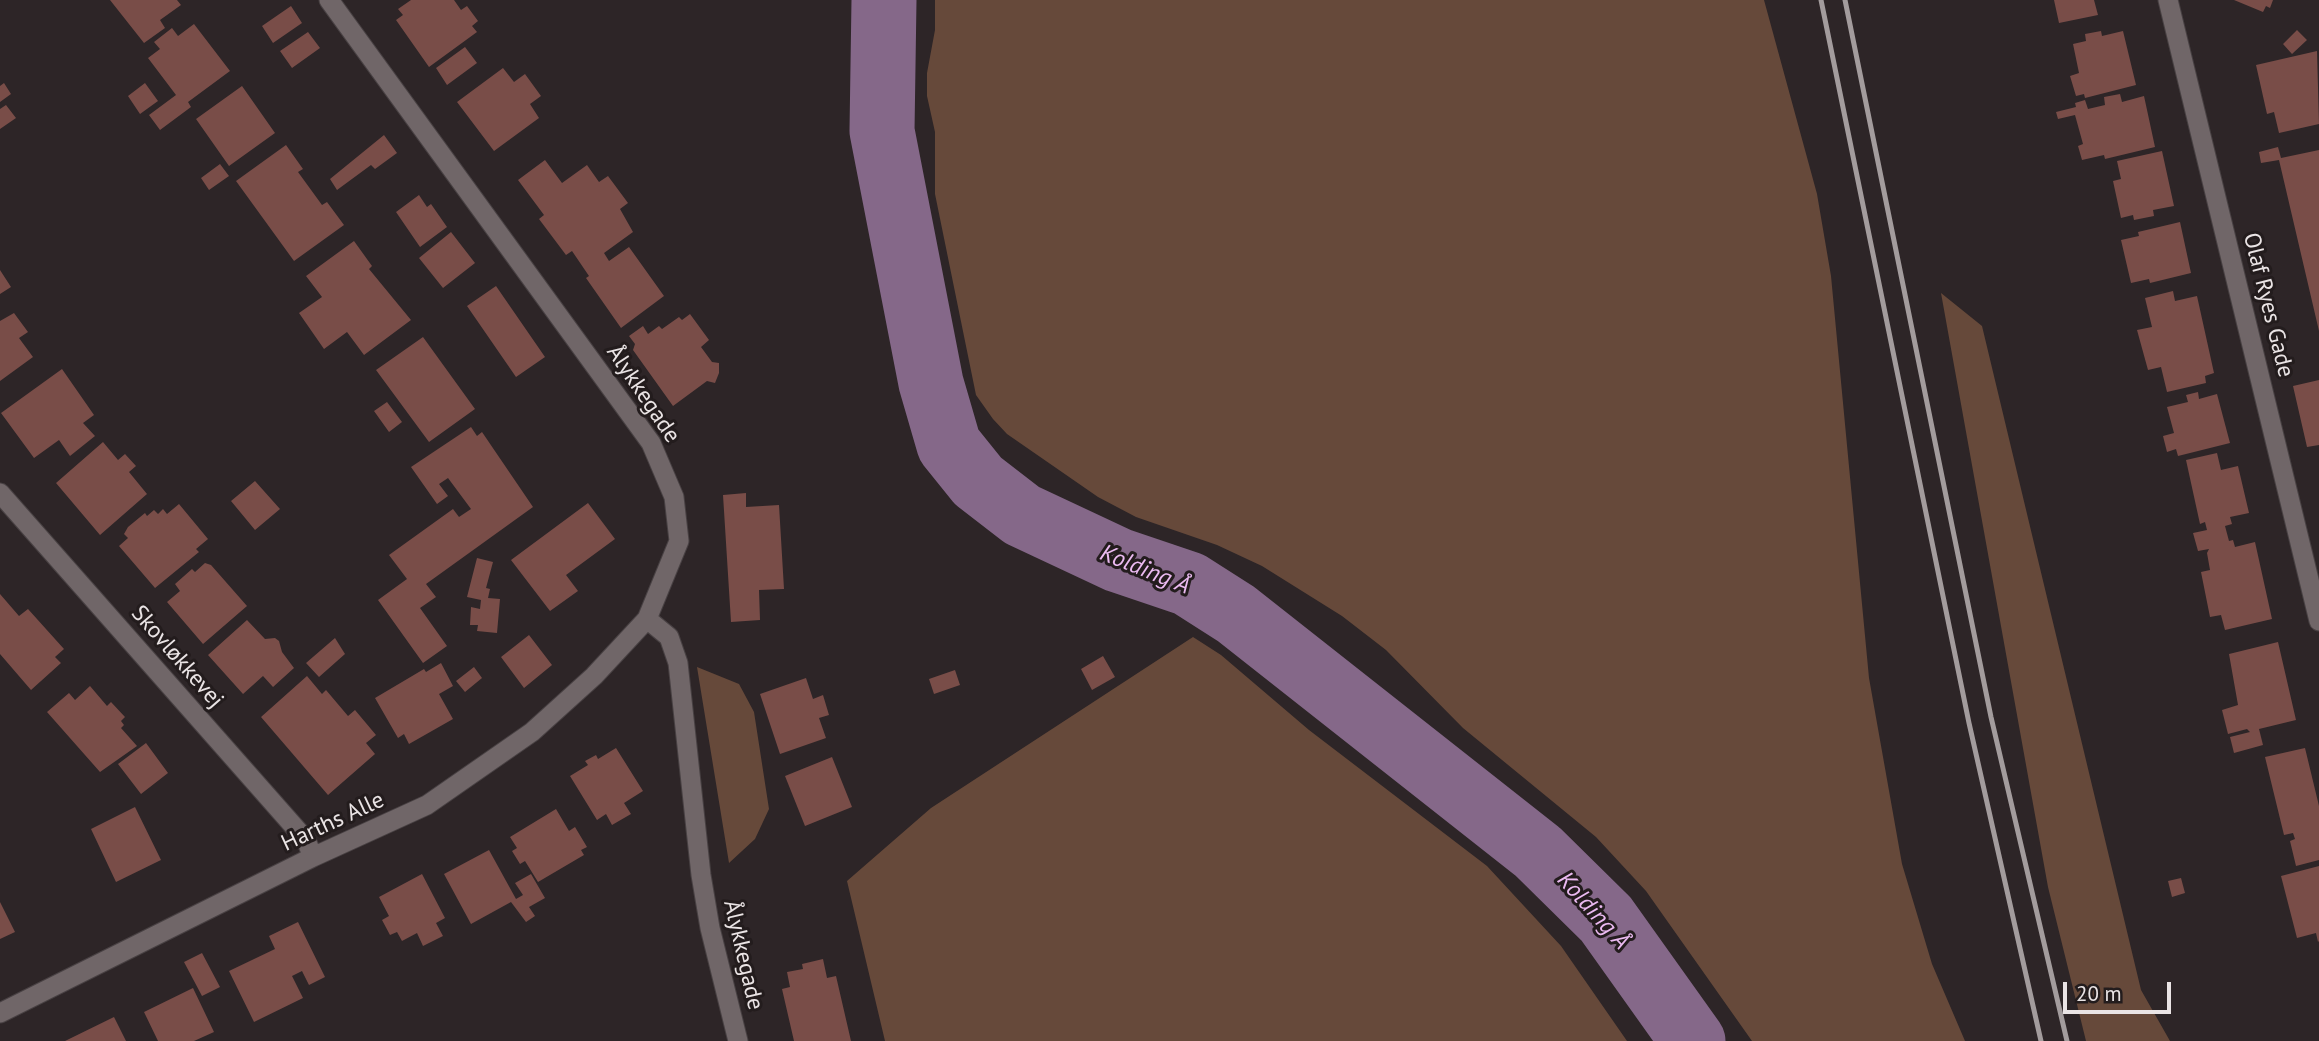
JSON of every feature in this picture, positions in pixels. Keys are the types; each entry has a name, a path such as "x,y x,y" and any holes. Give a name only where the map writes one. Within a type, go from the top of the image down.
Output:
{"street":[{"name":"Ålykkegade","path":"329,0 651,443 674,497 678,541 647,619 669,637 678,663 701,874 710,928 738,1041"},
{"name":"Olaf Ryes Gade","path":"2168,0 2319,621"},
{"name":"Skovløkkevej","path":"0,493 306,840 313,857"},
{"name":"Harths Alle","path":"0,1013 313,857 427,805 532,732 594,676 647,619"}],"shaded area":[{"path":"935,0 1764,0 1817,194 1831,276 1869,678 1902,864 1932,964 1965,1041 1752,1041 1646,891 1596,837 1463,728 1386,650 1342,616 1262,566 1217,545 1136,517 1098,497 1007,434 976,395 935,194 935,132 927,96 927,73 935,30"},
{"path":"1941,293 1982,326 2141,990 2170,1041 2086,1041 2048,887"},
{"path":"1193,637 1221,655 1309,730 1487,866 1561,946 1627,1041 885,1041 847,881 931,808"},
{"path":"697,667 739,684 754,712 769,809 755,839 729,863"}],"building":[{"path":"110,0 177,0 181,5 160,20 165,28 144,43"},
{"path":"411,0 454,0 461,10 467,6 478,21 472,26 477,32 429,67 396,20 403,15 398,9"},
{"path":"2054,0 2094,0 2098,15 2059,23"},
{"path":"2234,0 2273,0 2270,8 2266,6 2263,12"},
{"path":"291,6 302,23 273,43 262,26"},
{"path":"194,24 230,71 188,102 191,107 160,130 149,115 176,95 148,58 160,49 154,42 172,28 178,36"},
{"path":"2297,30 2307,40 2292,54 2283,44"},
{"path":"2101,31 2102,36 2123,31 2136,85 2085,98 2084,94 2076,96 2070,76 2079,73 2073,44 2086,41 2085,34"},
{"path":"308,32 320,48 292,68 280,51"},
{"path":"465,47 477,63 447,85 436,68"},
{"path":"2317,51 2319,124 2279,133 2274,112 2267,114 2256,65"},
{"path":"503,68 514,82 525,74 541,96 530,104 539,118 494,151 457,102"},
{"path":"4,83 11,94 0,102 0,86"},
{"path":"145,83 158,101 140,114 128,96"},
{"path":"242,86 275,133 229,166 196,119"},
{"path":"2120,94 2122,102 2144,96 2155,147 2105,159 2104,155 2082,160 2078,146 2083,144 2075,115 2058,119 2056,112 2076,107 2075,103 2085,100 2088,109 2105,105 2104,97"},
{"path":"6,105 16,118 0,129 0,109"},
{"path":"384,135 397,153 375,169 371,165 337,190 330,179"},
{"path":"286,145 303,169 298,172 322,205 327,202 344,225 294,261 236,181"},
{"path":"2278,147 2281,158 2319,150 2319,331 2279,160 2261,163 2259,152"},
{"path":"2162,151 2174,206 2153,210 2154,216 2134,220 2133,215 2121,218 2113,181 2121,179 2117,161"},
{"path":"545,160 562,183 587,165 599,182 608,176 628,203 620,209 633,232 604,253 609,261 629,247 664,296 621,328 586,278 589,276 572,251 566,255 539,219 544,215 518,180"},
{"path":"220,164 229,176 209,190 201,178"},
{"path":"419,195 427,207 431,204 447,227 420,247 396,212"},
{"path":"2180,222 2191,273 2150,283 2149,279 2131,283 2121,240 2139,236 2138,232"},
{"path":"451,232 475,263 443,288 419,258"},
{"path":"354,241 372,266 369,269 411,320 364,355 347,332 324,349 299,313 322,297 306,276"},
{"path":"0,270 11,287 0,294"},
{"path":"496,286 545,357 516,377 467,306"},
{"path":"2173,291 2175,301 2197,296 2214,373 2205,376 2206,383 2167,392 2161,367 2148,370 2137,330 2152,327 2145,298"},
{"path":"14,313 28,332 19,338 33,357 0,381 0,321"},
{"path":"690,314 709,340 701,347 712,362 719,363 719,373 715,383 707,381 673,406 633,350 635,344 629,336 643,326 648,334 659,326 662,329 679,317 682,320"},
{"path":"423,337 475,409 429,442 376,370"},
{"path":"62,369 94,415 83,423 95,436 70,456 59,440 34,458 1,413"},
{"path":"2319,380 2319,445 2307,447 2293,386"},
{"path":"2198,392 2199,399 2217,394 2230,443 2178,456 2176,449 2167,452 2163,436 2174,433 2167,407 2188,402 2186,395"},
{"path":"387,402 402,422 389,432 374,411"},
{"path":"471,427 477,436 482,432 533,507 426,584 436,597 420,608 447,646 423,663 378,600 407,579 389,555 453,509 459,517 471,509 448,478 439,484 448,496 437,504 411,467"},
{"path":"103,442 118,460 125,454 136,466 129,472 147,494 100,535 56,483"},
{"path":"2217,453 2221,470 2238,466 2249,513 2230,517 2232,524 2225,526 2229,541 2233,540 2235,547 2255,542 2272,619 2225,630 2221,615 2210,617 2201,572 2210,570 2207,553 2209,549 2198,551 2193,533 2207,530 2205,522 2200,524 2186,460"},
{"path":"255,481 280,509 255,530 231,501"},
{"path":"746,493 746,507 779,505 784,589 759,590 760,620 731,622 723,495"},
{"path":"588,503 615,539 566,575 578,591 550,611 511,560"},
{"path":"179,504 208,539 196,549 199,552 155,588 119,546 128,538 124,534 128,527 145,513 147,516 154,510 158,514 163,509 167,514"},
{"path":"477,558 493,562 486,588 490,589 488,598 500,599 497,633 477,631 478,625 470,625 471,607 480,609 481,600 467,597"},
{"path":"205,563 211,565 247,606 203,644 167,602 180,591 175,584 192,569 195,572"},
{"path":"0,594 19,616 28,609 64,649 55,657 61,663 31,690 0,654"},
{"path":"247,620 265,639 275,638 279,641 282,652 294,668 273,687 263,676 243,694 208,655"},
{"path":"529,635 552,665 524,688 501,657"},
{"path":"335,638 345,654 319,677 306,663"},
{"path":"2278,642 2296,720 2259,729 2263,745 2234,753 2230,737 2250,732 2247,729 2228,734 2222,710 2238,705 2229,654"},
{"path":"1103,656 1115,677 1092,690 1081,669"},
{"path":"441,663 453,686 439,694 453,719 409,744 404,734 398,738 375,698 424,669 426,672"},
{"path":"474,667 482,678 465,692 456,681"},
{"path":"955,670 960,685 934,694 929,679"},
{"path":"307,676 322,694 326,690 348,716 355,710 376,735 366,743 375,754 328,795 261,717"},
{"path":"806,678 813,699 823,695 829,715 819,718 826,738 780,754 760,694"},
{"path":"90,686 107,706 111,702 125,717 121,721 124,725 121,728 137,746 100,772 47,712 69,693 75,700"},
{"path":"146,743 168,773 141,794 118,764"},
{"path":"616,748 643,791 624,803 631,814 612,825 606,814 597,820 570,776 588,765 585,761 596,755 598,759"},
{"path":"2305,748 2319,806 2319,860 2296,866 2290,841 2295,839 2293,833 2284,835 2265,757"},
{"path":"832,757 852,807 805,826 785,776"},
{"path":"135,807 161,860 116,882 91,829"},
{"path":"556,809 569,831 575,827 587,847 581,850 584,855 538,882 525,861 520,864 512,851 517,848 510,837"},
{"path":"489,850 516,899 523,895 515,883 531,874 545,898 529,907 535,916 526,922 511,902 471,924 444,874"},
{"path":"2319,866 2318,942 2316,933 2297,938 2281,876"},
{"path":"422,874 445,918 436,923 443,936 423,946 417,933 402,941 397,932 390,935 382,920 389,916 379,897"},
{"path":"2181,878 2185,893 2172,897 2168,881"},
{"path":"0,902 15,932 0,939"},
{"path":"298,922 325,977 309,985 302,971 292,976 303,998 254,1022 229,971 275,949 269,936"},
{"path":"202,953 220,987 202,996 184,962"},
{"path":"823,959 827,978 836,976 851,1041 794,1041 782,989 790,987 787,972 803,969 802,964"},
{"path":"193,988 214,1032 194,1041 158,1041 144,1012"},
{"path":"114,1017 126,1041 65,1041"}],"waterway":[{"name":"Kolding Å","path":"884,0 882,131 931,383 949,445 978,481 1022,515 1118,560 1189,584 1236,614 1538,852 1606,919 1693,1041"}],"railway":[{"path":"1821,0 1969,723 2041,1041"},
{"path":"1845,0 1991,717 2067,1041"}]}
